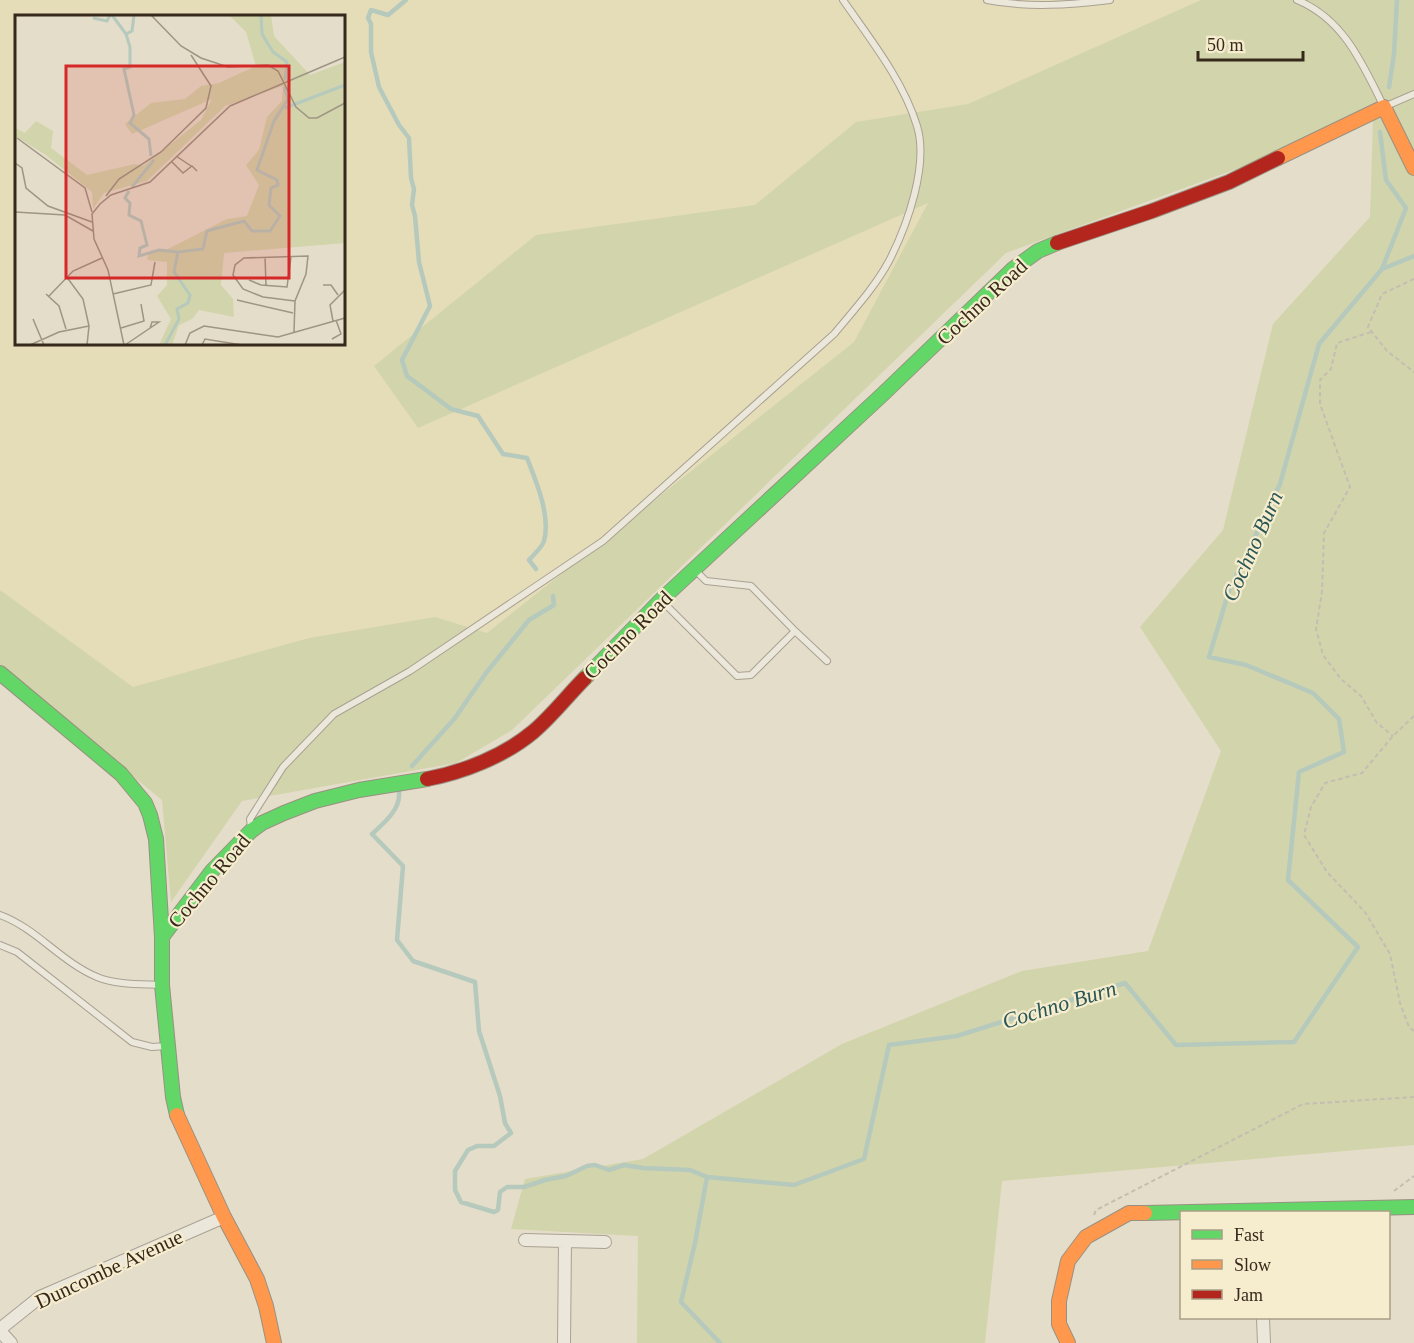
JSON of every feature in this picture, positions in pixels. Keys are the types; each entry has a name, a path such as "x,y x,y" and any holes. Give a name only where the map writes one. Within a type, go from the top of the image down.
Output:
{"street":[{"name":"Cochno Road","path":"274,1343 257,1279 224,1217 177,1114 167,1046 162,985 162,937 213,871 251,831 284,813 315,801 359,790 443,776 471,767 495,756 532,732 661,600 883,394 1013,269 1038,251 1070,237 1152,211 1229,182 1384,108"},
{"path":"1384,108 1414,168"},
{"path":"0,673 121,774 146,804 157,850 162,937"},
{"path":"1261,1211 1414,1207"},
{"path":"1068,1343 1059,1324 1059,1301 1068,1261 1086,1238 1129,1213 1180,1212"},
{"name":"Duncombe Avenue","path":"0,1330 40,1297 224,1217"},
{"path":"525,1240 605,1242"},
{"path":"564,1343 565,1241"},
{"path":"1263,1319 1264,1343"},
{"path":"0,1330 11,1343"}],"lane":[{"path":"251,831 250,819 283,767 334,714 410,671 603,541 834,334 859,304 888,262 903,227 919,177 921,148 917,126 904,96 878,50 843,0"},
{"path":"987,0 1023,5 1064,6 1110,0"},
{"path":"1297,0 1323,15 1340,30 1356,51 1384,108 1414,94"},
{"path":"695,570 706,581 751,586 827,661"},
{"path":"661,600 738,676 751,675 795,631"},
{"path":"0,915 21,925 98,978 162,985"},
{"path":"0,945 17,952 132,1042 152,1047 167,1046"}],"path":[{"path":"1414,279 1382,294 1368,327 1387,351 1414,372"},
{"path":"1371,332 1337,344 1331,369 1320,380 1320,404 1350,487 1324,532 1322,592 1316,629 1323,655 1341,679 1361,696 1377,723 1393,736"},
{"path":"1414,716 1393,736 1362,773 1325,783 1311,807 1304,836 1327,872 1365,912 1390,954 1400,1003 1409,1027 1414,1029"},
{"path":"1086,1238 1096,1210 1303,1104 1414,1097"}],"shaded area":[{"path":"0,0 1201,0 968,104 856,122 755,205 536,235 375,366 418,428 929,202 854,342 487,633 434,617 309,638 133,687 0,590"}],"green space":[{"path":"1201,0 1414,0 1414,1145 1002,1181 985,1343 637,1343 638,1236 511,1229 525,1179 643,1159 842,1044 1022,971 1148,951 1221,751 1140,627 1223,530 1273,324 1370,217 1373,119 1006,253 512,730 456,763 242,801 171,902 162,800 0,668 0,590 133,687 309,638 435,617 487,633 854,342 928,203 418,428 374,366 536,235 755,205 856,122 968,104"}],"waterway":[{"path":"406,0 388,15 371,10 368,18 371,24 371,52 379,87 399,125 409,138 411,178 414,189 412,205 419,262 430,306 402,360 407,376 451,409 478,416 503,454 527,458 546,521 543,544 529,560 536,569"},
{"name":"Cochno Burn","path":"1389,87 1394,54 1397,0"},
{"name":"Cochno Burn","path":"720,1343 681,1302 707,1177 794,1185 864,1159 889,1045 957,1036 1125,983 1176,1045 1294,1042 1358,947 1288,880 1299,772 1344,752 1339,719 1313,693 1246,665 1209,657 1229,591 1280,484 1319,344 1382,269 1406,208 1386,180 1380,132"},
{"path":"1382,269 1414,256"},
{"path":"412,766 455,718 486,673 529,620 554,605 553,596"},
{"path":"399,792 394,810 372,834 403,866 397,940 413,961 475,982 479,1031 500,1096 505,1123 511,1133 494,1146 477,1146 468,1150 455,1171 455,1190 461,1202 494,1212 498,1210 500,1192 507,1187 524,1187 566,1176 587,1166 595,1165 609,1170 624,1165 690,1170 707,1177"}],"traffic: fast":[{"path":"585,678 661,600 883,394 1013,269 1038,251 1057,243"},
{"path":"0,673 121,774 145,803 156,839 162,937"},
{"path":"177,1115 173,1097 162,985 162,937 212,871 251,831 262,823 315,801 359,790 427,779"},
{"path":"1235,1211 1414,1207"},
{"path":"1145,1213 1180,1212"}],"traffic: slow":[{"path":"1278,158 1384,107 1414,168"},
{"path":"177,1115 224,1217 257,1279 274,1343"},
{"path":"1068,1343 1059,1324 1059,1301 1068,1261 1086,1237 1129,1213 1145,1213"}],"traffic: jam":[{"path":"1057,243 1229,182 1278,158"},
{"path":"427,779 469,767 496,756 522,741 540,726 585,678"}]}
